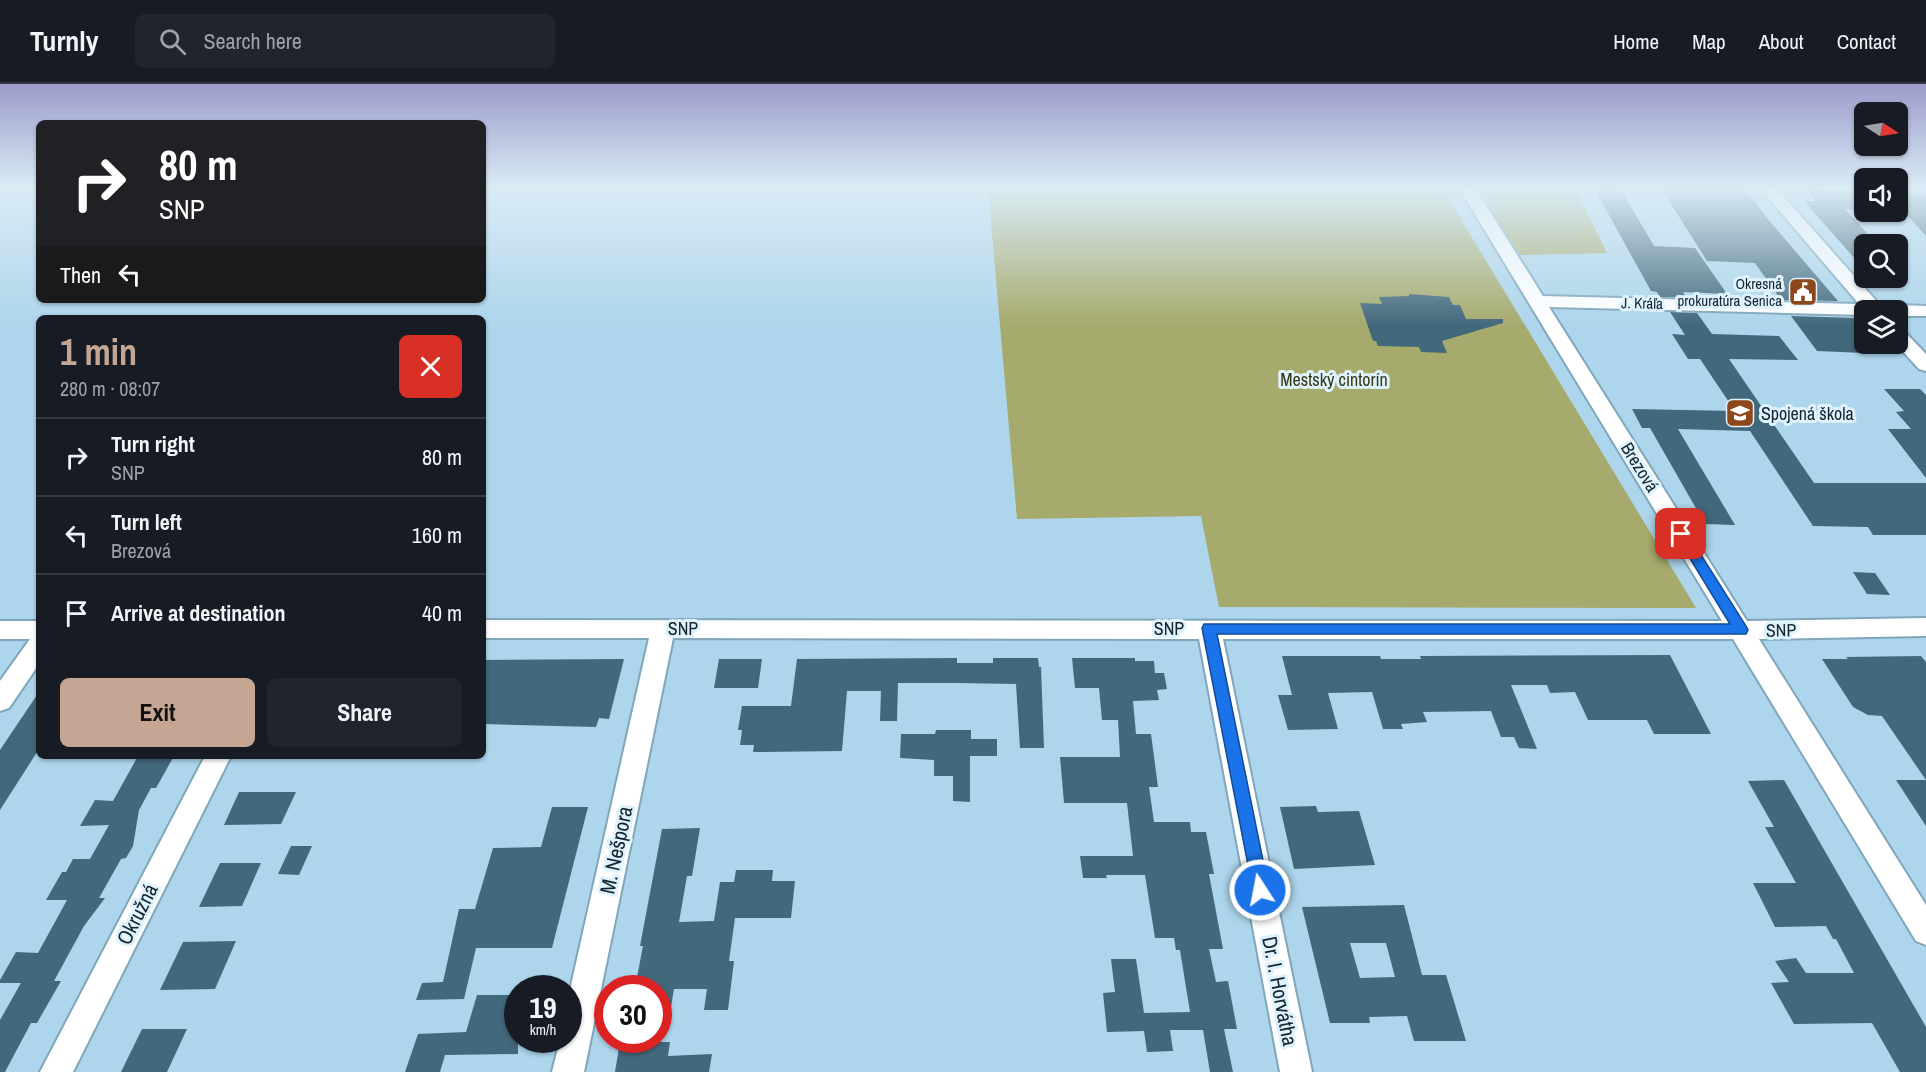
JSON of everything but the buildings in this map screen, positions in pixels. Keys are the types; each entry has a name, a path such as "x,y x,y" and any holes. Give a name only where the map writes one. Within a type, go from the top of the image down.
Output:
{"street":[{"name":"Brezová","path":"1496,234 1926,931"},
{"path":"1808,234 1865,300"},
{"name":"J. Kráľa","path":"1538,301 1854,309"},
{"name":"J. Kráľa","path":"1908,311 1926,311"},
{"path":"1908,346 1926,365"},
{"name":"SNP","path":"486,629 1741,630 1926,627"},
{"name":"M. Nešpora","path":"568,1072 663,628"},
{"name":"Dr. I. Horvátha","path":"1209,628 1296,1072"},
{"path":"0,630 36,630"},
{"path":"0,701 36,649"},
{"name":"Okružná","path":"56,1072 216,759"}],"green space":[{"name":"Mestský cintorín","path":"992,234 1470,234 1696,608 1219,607 1201,516 1017,519"},
{"path":"1506,234 1598,234 1607,253 1520,255"}],"place":[{"name":"Okresná prokuratúra Senica","path":"1803,292"},
{"name":"Spojená škola","path":"1740,413"}],"route":[{"path":"1260,890 1209,628 1741,630 1681,534"}]}
